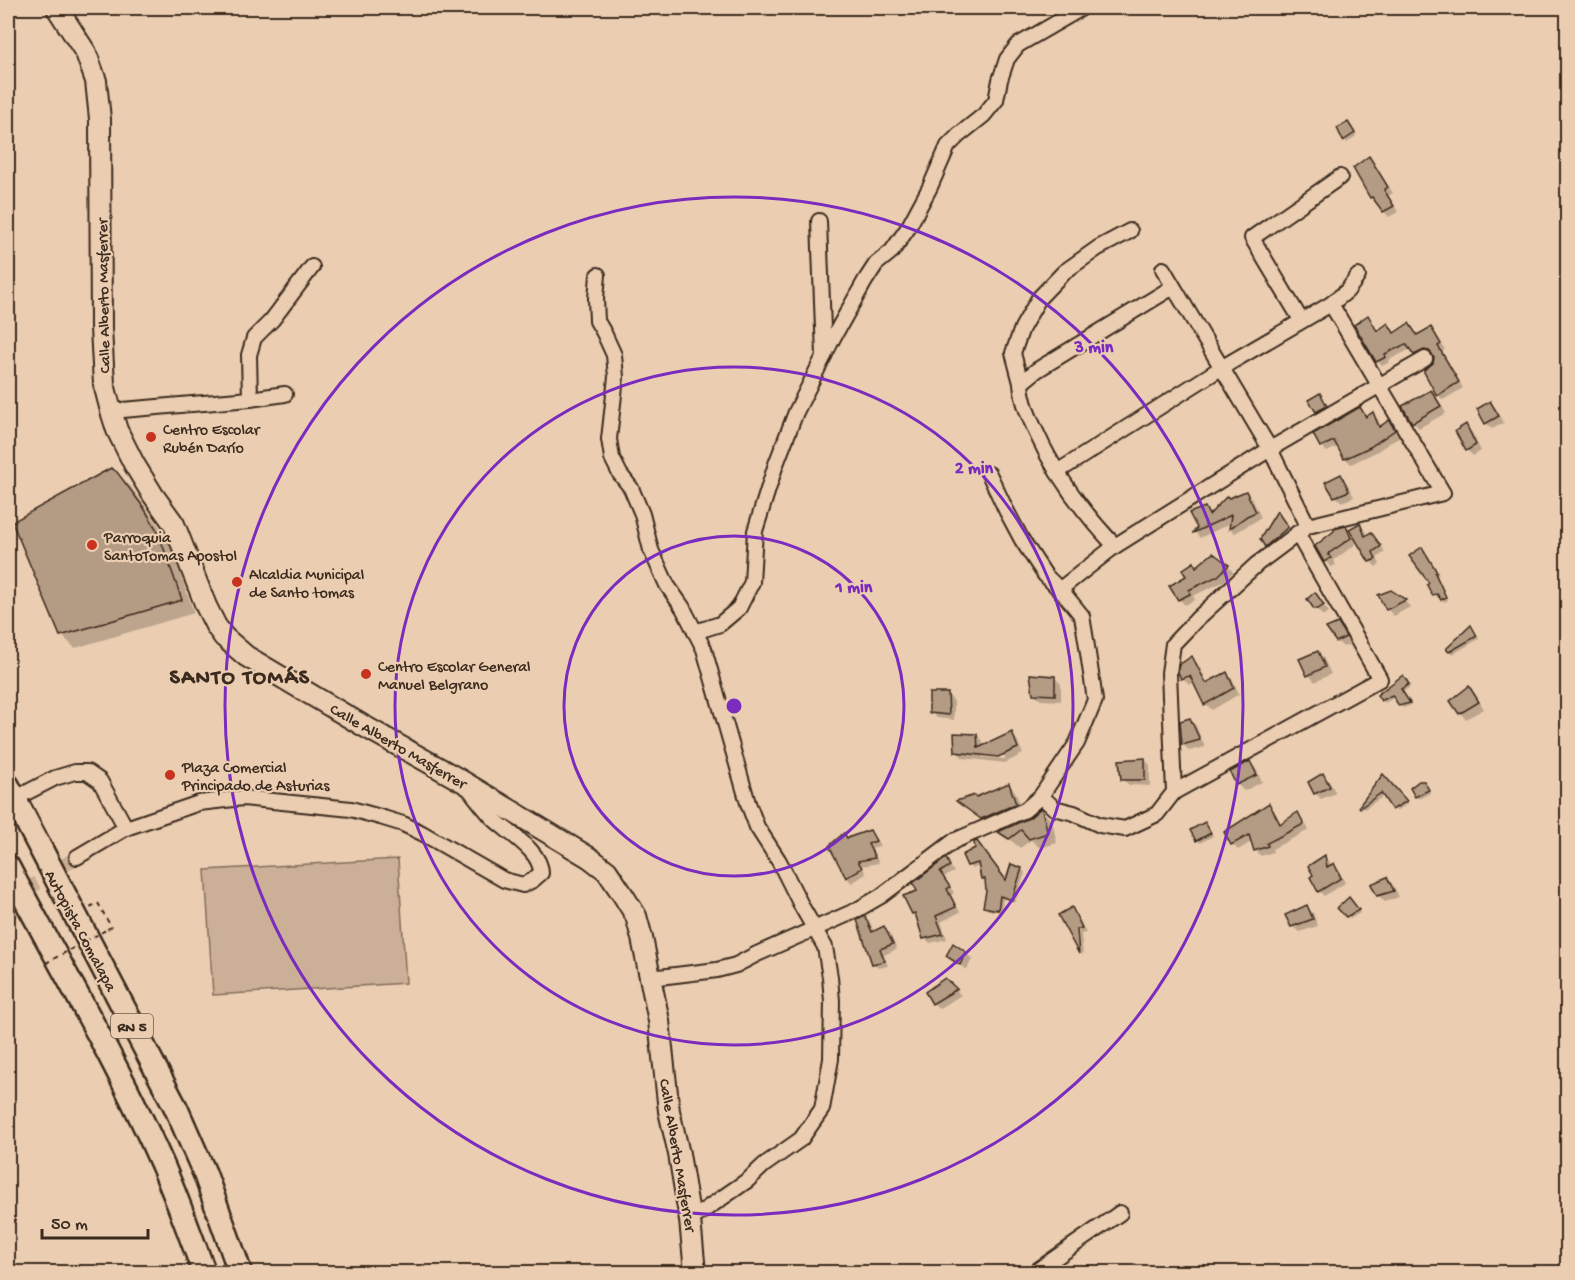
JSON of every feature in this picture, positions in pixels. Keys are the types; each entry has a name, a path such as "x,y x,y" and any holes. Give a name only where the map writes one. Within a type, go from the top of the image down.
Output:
{"highway":[{"name":"Autopista Comalapa","path":"11,793 176,1108 205,1174 240,1272"},
{"name":"RN 5","path":"8,867 141,1119 184,1217 204,1272"}],"main road":[{"name":"Calle Alberto Masferrer","path":"57,8 86,53 96,81 100,119 100,328 104,384 117,430 134,464 174,524 216,626 224,637 246,656 462,781 590,858 607,871 636,916 651,978 659,1021 669,1111 690,1220 695,1272"}],"street":[{"path":"695,632 720,624 739,608 752,582 755,531 776,464 796,412 860,290 876,264 892,251 908,228 948,147 984,115 996,100 1007,58 1018,45 1082,8"},
{"path":"1301,320 1252,238 1340,177"},
{"path":"819,221 824,358"},
{"path":"1115,546 1065,486 1047,456 1022,399 1021,383 1013,353 1022,328 1039,298 1064,272 1098,248 1130,231"},
{"path":"250,399 249,355 254,338 272,320 312,267"},
{"path":"1041,796 1054,808 1074,813 1100,825 1125,829 1156,814 1174,792 1380,680 1303,530 1270,449 1162,269"},
{"path":"598,275 597,321 614,355 616,377 609,439 612,458 620,474 631,488 642,514 651,550 667,585 683,608 704,650 748,803 758,827 825,947 830,977 831,1059 822,1109 801,1139 764,1165 748,1180 690,1220"},
{"path":"1057,472 1221,368 1331,304 1347,291 1358,276"},
{"path":"1021,383 1037,370 1173,286"},
{"path":"1174,792 1169,673 1173,644 1257,564 1303,530 1443,494 1331,304"},
{"path":"1059,590 1115,546 1270,449 1425,358"},
{"path":"111,411 285,394"},
{"path":"651,978 717,970 736,965 881,897 954,841 1025,810 1041,796 1077,743 1095,700 1082,616 1045,575 1022,540 989,474"},
{"path":"11,793 75,772 87,772 100,781 126,828"},
{"path":"77,857 126,828 199,803 243,798 351,809 403,824 449,846 504,879 523,885 533,880 541,873 537,857 493,818 462,781"},
{"path":"1035,1272 1120,1213"}],"path":[{"path":"46,963 111,927 98,903"}],"shaded area":[{"path":"398,859 406,983 213,995 205,870"}],"building":[{"path":"1348,122 1355,133 1343,141 1337,128"},
{"path":"1369,156 1388,187 1384,190 1394,206 1383,212 1372,197 1370,198 1353,168"},
{"path":"1368,315 1377,331 1388,323 1394,333 1409,323 1417,335 1431,327 1441,344 1438,346 1459,382 1437,396 1424,372 1433,363 1432,354 1424,350 1414,355 1406,344 1385,354 1386,357 1376,362 1354,325"},
{"path":"1431,390 1441,406 1412,423 1402,406"},
{"path":"1320,393 1327,406 1316,412 1308,400"},
{"path":"1490,401 1499,416 1485,424 1477,409"},
{"path":"1360,407 1366,417 1373,412 1379,427 1389,420 1395,430 1370,447 1344,459 1334,441 1320,447 1313,434"},
{"path":"1466,424 1476,445 1466,451 1455,431"},
{"name":"Parroquia SantoTomas Apostol","path":"111,468 117,472 144,508 158,532 182,600 60,636 12,522"},
{"path":"1341,474 1349,491 1334,497 1325,482"},
{"path":"1246,491 1256,512 1229,529 1231,515 1193,533 1197,528 1189,513 1205,507 1209,515 1227,496 1229,498"},
{"path":"1277,511 1288,527 1265,547 1260,539"},
{"path":"1360,523 1365,536 1371,532 1381,546 1373,552 1376,559 1369,562 1349,529"},
{"path":"1346,526 1351,538 1328,554 1331,558 1324,562 1315,546 1334,529"},
{"path":"1422,547 1437,572 1435,573 1446,597 1441,600 1437,594 1432,595 1427,585 1429,583 1409,556"},
{"path":"1213,553 1229,565 1218,576 1189,590 1190,594 1178,600 1169,586 1186,576 1182,570 1194,562 1196,567"},
{"path":"1391,590 1406,600 1386,610 1378,595"},
{"path":"1315,592 1324,605 1318,609 1314,609 1307,599"},
{"path":"1338,623 1346,637 1336,642 1326,628"},
{"path":"1471,625 1477,636 1449,652 1446,649"},
{"path":"1318,651 1325,667 1307,676 1299,659"},
{"path":"1192,656 1206,683 1227,672 1234,688 1204,705 1190,676 1181,679 1178,672 1179,665"},
{"path":"1030,674 1055,676 1055,695 1033,694"},
{"path":"1403,675 1409,684 1401,689 1410,703 1399,706 1392,695 1381,701 1377,695"},
{"path":"1469,686 1479,702 1459,714 1450,701"},
{"path":"929,693 948,693 949,715 929,713"},
{"path":"1190,718 1200,740 1182,745 1180,721"},
{"path":"1012,732 1018,748 998,757 955,752 954,733 977,734 978,748"},
{"path":"1145,758 1145,780 1121,780 1119,760"},
{"path":"1250,761 1257,775 1236,785 1230,772"},
{"path":"1323,773 1330,787 1314,794 1308,782"},
{"path":"1383,774 1407,801 1392,810 1381,793 1360,808 1359,806"},
{"path":"1419,781 1424,781 1429,790 1415,797 1410,788"},
{"path":"1009,783 1016,804 981,819 956,801 975,795 976,797"},
{"path":"1269,803 1280,824 1298,812 1304,824 1267,843 1268,846 1254,851 1249,835 1231,845 1224,832"},
{"path":"1041,808 1048,833 1029,839 1021,830 1009,839 998,832 1029,818"},
{"path":"1205,822 1211,833 1196,841 1190,830"},
{"path":"870,830 876,841 868,844 875,858 858,861 862,868 846,878 829,846 844,833 847,838"},
{"path":"977,841 1006,880 1011,864 1022,868 1012,900 1000,896 998,910 983,907 986,891 985,879 981,879 978,863 967,866 962,855 975,848 974,842"},
{"path":"1325,855 1327,867 1334,863 1341,878 1318,892 1310,877 1313,875 1308,866"},
{"path":"946,858 950,866 940,872 950,887 947,889 956,907 936,916 943,934 923,939 915,913 912,914 903,896 917,891 913,883"},
{"path":"1387,877 1394,891 1377,896 1371,884"},
{"path":"1349,897 1359,910 1346,917 1337,908"},
{"path":"1307,905 1313,919 1291,927 1285,915"},
{"path":"1072,907 1082,928 1077,929 1079,954 1058,915"},
{"path":"865,916 872,932 884,926 893,944 880,949 885,961 872,964 857,920"},
{"path":"953,943 966,952 960,965 946,956"},
{"path":"945,978 957,989 932,1004 925,992"}],"tunnel":[{"path":"8,902 77,857"}],"place":[{"name":"Centro Escolar Rubén Darío","path":"151,437"},
{"name":"Parroquia SantoTomas Apostol","path":"92,545"},
{"name":"Alcaldia Municipal de Santo tomas","path":"237,582"},
{"name":"Centro Escolar General Manuel Belgrano","path":"366,674"},
{"name":"Plaza Comercial Principado de Asturias","path":"170,775"}],"district":[{"name":"SANTO TOMÁS","path":"240,675"}]}
